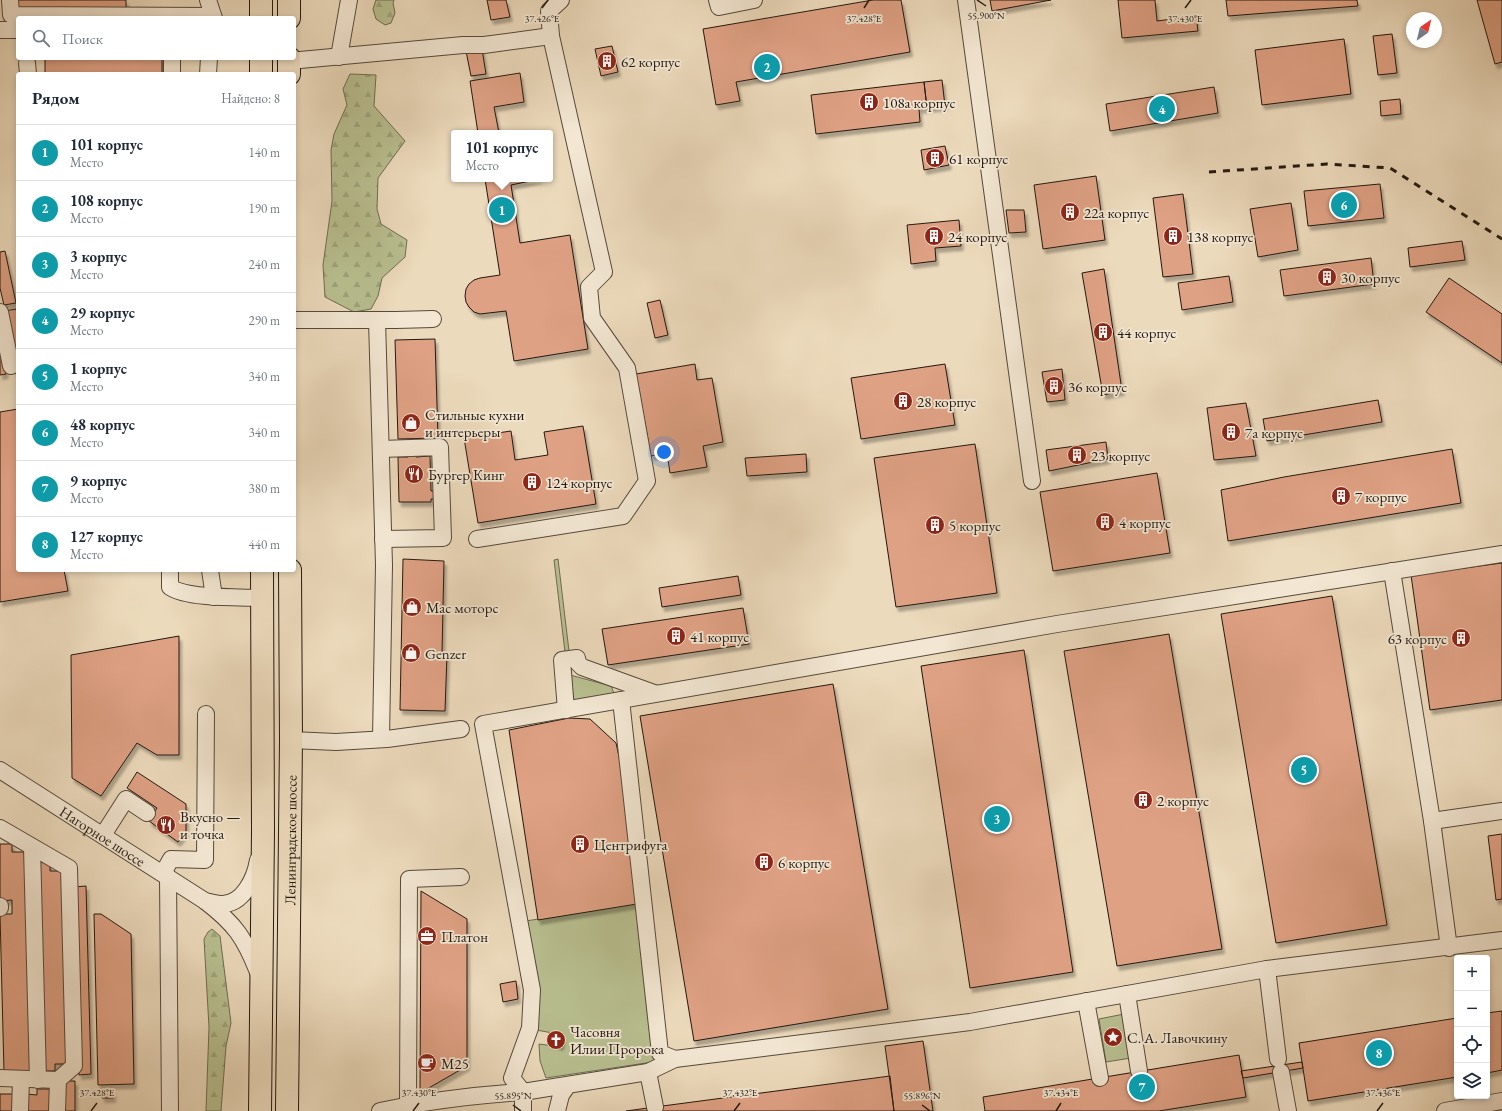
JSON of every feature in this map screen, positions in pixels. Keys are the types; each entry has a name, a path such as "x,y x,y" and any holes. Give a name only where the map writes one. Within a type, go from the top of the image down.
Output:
{"highway":[{"path":"261,0 261,16"},
{"path":"289,0 289,16"},
{"path":"261,60 261,72"},
{"name":"Ленинградское шоссе","path":"260,1111 263,831 262,572"},
{"name":"Ленинградское шоссе","path":"287,1111 291,740 290,572"}],"street":[{"path":"10,0 11,15 112,16"},
{"path":"208,0 214,16"},
{"path":"339,57 348,0"},
{"path":"477,540 623,516 648,481 627,368 592,318 589,287 604,272 551,36 549,10 561,0"},
{"path":"718,0 719,6 754,0"},
{"path":"966,0 1032,481"},
{"path":"0,30 16,30"},
{"path":"289,64 339,57 463,45 484,45 551,36"},
{"path":"172,60 172,72"},
{"path":"208,72 209,60"},
{"path":"0,312 11,366"},
{"path":"296,320 433,319"},
{"path":"377,320 383,539 381,739"},
{"path":"381,449 440,447 443,538 383,539"},
{"path":"523,1111 523,1092 512,1078 530,1028 532,990 483,724 1057,624 1502,554"},
{"path":"1392,571 1432,821 1449,948"},
{"path":"170,572 170,587 176,592 214,597 262,598"},
{"path":"210,572 214,597"},
{"path":"566,710 562,660 577,658 578,663 582,667 656,694"},
{"path":"621,700 660,1053 675,1059"},
{"path":"170,1111 165,875 171,859 205,860 206,714"},
{"path":"291,740 336,742 381,739 461,728"},
{"name":"Нагорное шоссе","path":"0,770 205,901 224,916 237,930 249,948 261,978"},
{"path":"103,835 126,799 147,813"},
{"path":"1432,821 1502,811"},
{"path":"0,828 69,868 74,1066 58,1080 0,1078"},
{"path":"205,901 222,904 231,902 241,896 250,886 257,865 263,831"},
{"path":"32,847 38,1080"},
{"path":"418,1107 409,879 461,877"},
{"path":"382,1111 418,1107 493,1094 523,1092 648,1072 675,1059 970,1022 1267,969 1449,948 1502,940"},
{"path":"1267,969 1288,1111"},
{"path":"1127,994 1139,1071"},
{"path":"1086,1001 1100,1078"},
{"path":"648,1072 655,1107"},
{"path":"20,1111 21,1079"},
{"path":"57,1111 58,1080"},
{"path":"557,1111 561,1095 568,1085"},
{"path":"1445,1111 1502,1101"}],"green space":[{"path":"376,0 394,0 393,3 395,13 391,23 385,25 376,19 373,9"},
{"path":"350,74 376,75 374,106 405,141 378,178 377,209 381,224 407,240 405,257 382,278 378,296 371,309 354,312 325,297 323,265 332,201 331,150 334,134 347,105 343,89"},
{"path":"558,559 569,651 565,652 554,560"},
{"path":"570,675 611,686 614,693 574,701"},
{"path":"640,902 666,1060 546,1078 540,1061 539,1044 562,1047 564,1035 536,1030 526,921"},
{"path":"212,929 220,936 231,1023 226,1046 221,1111 206,1111 209,1027 204,939 208,932"},
{"path":"1124,1014 1131,1058 1106,1062 1099,1019"}],"building":[{"path":"15,0 126,0 126,11 15,10"},
{"path":"487,0 506,0 510,17 491,20"},
{"path":"873,0 901,0 910,52 736,82 740,101 716,105 703,29"},
{"path":"990,0 1051,0 992,11"},
{"path":"1118,0 1155,0 1157,21 1196,16 1198,31 1122,38"},
{"path":"1226,0 1357,0 1358,6 1228,16"},
{"path":"1477,0 1502,0 1502,62 1495,64"},
{"path":"1392,34 1397,73 1378,75 1373,36"},
{"path":"1344,39 1351,94 1262,105 1255,50"},
{"name":"62 корпус","path":"612,46 618,72 601,76 595,49"},
{"path":"482,49 486,74 471,76 466,51"},
{"path":"45,60 162,60 162,72 45,72"},
{"path":"520,73 524,102 494,107 498,130 478,130 470,81"},
{"path":"942,80 945,106 927,108 924,82"},
{"name":"108а корпус","path":"924,82 927,108 919,109 920,122 816,134 811,95"},
{"path":"1214,87 1218,113 1110,131 1106,104"},
{"path":"1400,99 1401,114 1381,116 1380,101"},
{"name":"61 корпус","path":"945,146 949,165 924,170 921,150"},
{"name":"22а корпус","path":"1096,176 1105,240 1043,249 1034,185"},
{"path":"485,182 526,182 511,185 520,243 570,235 588,349 514,361 506,311 480,314 474,312 466,302 465,296 466,289 474,280 500,275"},
{"path":"1380,184 1384,218 1308,226 1304,191"},
{"name":"138 корпус","path":"1183,194 1193,274 1163,277 1153,198"},
{"path":"1291,203 1298,250 1258,257 1250,209"},
{"path":"1006,210 1024,210 1026,232 1009,233"},
{"name":"24 корпус","path":"959,220 961,246 935,248 936,261 911,264 907,225"},
{"path":"1462,241 1465,260 1410,267 1408,248"},
{"path":"5,251 16,303 4,305 0,288 0,252"},
{"name":"30 корпус","path":"1371,258 1374,284 1284,296 1280,270"},
{"name":"44 корпус","path":"1104,269 1122,391 1103,395 1082,273"},
{"path":"1229,276 1233,302 1182,310 1178,283"},
{"path":"1449,278 1502,314 1502,363 1426,312"},
{"path":"660,300 668,335 655,338 647,303"},
{"path":"16,309 15,372 5,311"},
{"path":"435,339 438,438 398,439 395,340"},
{"path":"0,342 6,374 0,375"},
{"path":"695,364 697,380 712,378 723,442 703,446 707,467 670,473 667,453 651,456 636,374"},
{"name":"28 корпус","path":"945,364 955,425 861,439 851,378"},
{"name":"36 корпус","path":"1062,369 1065,400 1047,402 1042,372"},
{"path":"1378,400 1382,422 1267,441 1263,419"},
{"name":"7а корпус","path":"1246,403 1256,456 1214,460 1207,408"},
{"path":"16,409 16,572 64,572 68,591 0,602 0,412"},
{"name":"124 корпус","path":"583,426 596,504 478,523 464,438 511,431 515,460 548,455 544,432"},
{"name":"23 корпус","path":"1106,442 1108,459 1049,471 1046,450"},
{"name":"5 корпус","path":"975,444 997,593 896,607 874,458"},
{"name":"7 корпус","path":"1452,449 1461,503 1228,541 1221,490 1284,477"},
{"name":"Бургер Кинг","path":"408,454 416,454 416,457 430,456 431,491 434,491 434,499 431,499 431,502 399,502 398,457 408,457"},
{"path":"806,454 807,472 747,476 745,458"},
{"name":"4 корпус","path":"1157,473 1170,553 1053,571 1040,492"},
{"path":"403,559 444,561 442,653 447,654 445,711 400,710"},
{"name":"63 корпус","path":"1502,563 1502,700 1430,710 1411,575"},
{"path":"738,576 741,595 662,607 659,588"},
{"path":"1332,596 1387,925 1276,943 1221,614"},
{"name":"41 корпус","path":"743,608 749,644 608,665 602,629"},
{"name":"2 корпус","path":"1169,634 1222,949 1117,966 1064,651"},
{"path":"179,636 179,755 157,755 137,743 101,796 72,778 71,655"},
{"path":"1024,650 1073,972 970,988 921,666"},
{"name":"6 корпус","path":"833,684 888,1009 694,1041 640,716"},
{"name":"Центрифуга","path":"569,718 590,719 616,743 625,784 643,903 538,920 509,730"},
{"path":"137,772 186,804 186,832 178,842 149,821 157,808 127,788"},
{"path":"1502,834 1502,899 1496,900 1488,836"},
{"path":"0,844 12,844 12,852 26,852 31,1072 4,1072 0,914 12,914 12,900 0,901"},
{"path":"50,862 50,871 64,871 69,1064 55,1064 55,1071 42,1071 36,863"},
{"path":"86,886 91,1074 79,1075 74,887"},
{"path":"421,891 467,919 467,1066 420,1093"},
{"path":"94,914 101,914 131,934 134,1084 98,1085"},
{"path":"516,981 518,999 503,1002 500,984"},
{"path":"1502,1011 1502,1070 1490,1072 1490,1027 1490,1013"},
{"path":"1454,1018 1454,1077 1308,1101 1299,1043"},
{"name":"Часовня Илии Пророка","path":"551,1034 563,1037 561,1046 549,1043"},
{"path":"923,1041 933,1111 894,1111 885,1046"},
{"path":"1239,1055 1246,1097 1159,1111 985,1111 983,1097"},
{"path":"1302,1062 1303,1068 1243,1078 1241,1071"},
{"path":"890,1076 894,1111 626,1111 655,1107"},
{"path":"63,1081 75,1081 75,1111 63,1111"},
{"path":"37,1089 53,1089 52,1111 25,1111 26,1094 37,1095"},
{"path":"102,1090 113,1090 113,1098 102,1098"},
{"path":"0,1094 14,1094 14,1111 0,1111"}],"railway":[{"path":"1209,172 1327,164 1390,168 1502,239"}],"place":[{"name":"62 корпус","path":"607,61"},
{"name":"108 корпус","path":"767,67"},
{"name":"108а корпус","path":"869,102"},
{"name":"29 корпус","path":"1162,109"},
{"name":"61 корпус","path":"935,158"},
{"name":"48 корпус","path":"1344,205"},
{"name":"101 корпус","path":"502,210"},
{"name":"22а корпус","path":"1070,212"},
{"name":"24 корпус","path":"934,236"},
{"name":"138 корпус","path":"1173,236"},
{"name":"30 корпус","path":"1327,277"},
{"name":"44 корпус","path":"1103,332"},
{"name":"36 корпус","path":"1054,386"},
{"name":"28 корпус","path":"903,401"},
{"name":"Стильные кухни и интерьеры","path":"411,423"},
{"name":"7а корпус","path":"1231,432"},
{"name":"23 корпус","path":"1077,455"},
{"name":"Бургер Кинг","path":"414,474"},
{"name":"124 корпус","path":"532,482"},
{"name":"7 корпус","path":"1341,496"},
{"name":"4 корпус","path":"1105,522"},
{"name":"5 корпус","path":"935,525"},
{"name":"Мас моторс","path":"412,607"},
{"name":"41 корпус","path":"676,636"},
{"name":"63 корпус","path":"1461,638"},
{"name":"Genzer","path":"411,653"},
{"name":"1 корпус","path":"1304,770"},
{"name":"2 корпус","path":"1143,800"},
{"name":"3 корпус","path":"997,819"},
{"name":"Вкусно — и точка","path":"166,825"},
{"name":"Центрифуга","path":"580,844"},
{"name":"6 корпус","path":"764,862"},
{"name":"Платон","path":"427,936"},
{"name":"С. А. Лавочкину","path":"1113,1037"},
{"name":"Часовня Илии Пророка","path":"556,1040"},
{"name":"127 корпус","path":"1379,1053"},
{"name":"М25","path":"427,1063"},
{"name":"9 корпус","path":"1142,1087"}]}
